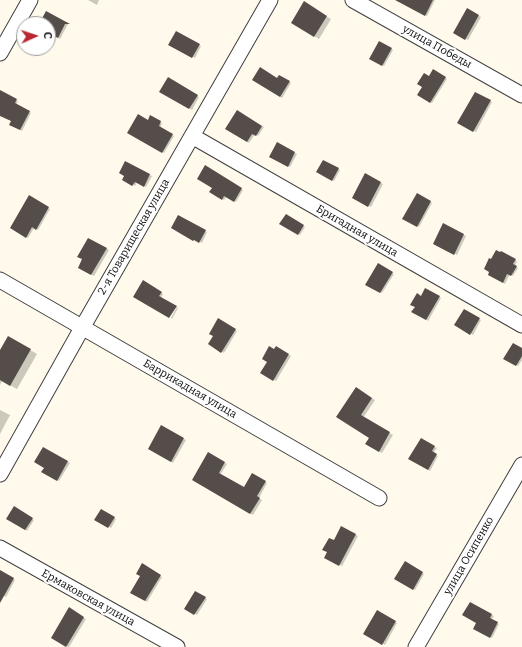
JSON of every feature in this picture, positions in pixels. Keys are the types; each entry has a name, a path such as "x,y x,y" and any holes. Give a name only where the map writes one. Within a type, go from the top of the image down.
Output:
{"street":[{"path":"0,53 6,31 30,0"},
{"name":"2-я Товарищеская улица","path":"0,474 270,0"},
{"name":"улица Победы","path":"353,0 522,95"},
{"name":"Бригадная улица","path":"192,136 522,325"},
{"name":"Баррикадная улица","path":"0,280 379,498"},
{"name":"улица Осипенко","path":"416,647 522,465"},
{"name":"Ермаковская улица","path":"0,548 177,647"}],"building":[{"path":"395,0 433,0 425,16"},
{"path":"304,1 327,16 314,37 291,23"},
{"path":"467,8 479,15 465,40 453,33"},
{"path":"46,11 55,16 43,16"},
{"path":"56,16 70,24 65,24 58,38 56,37"},
{"path":"176,31 200,44 192,58 168,45"},
{"path":"379,41 392,48 382,66 369,59"},
{"path":"260,67 277,78 279,75 290,81 280,97 252,80"},
{"path":"433,69 446,77 430,103 417,95 422,87 417,84 424,73 429,76"},
{"path":"168,77 198,95 189,109 159,92"},
{"path":"0,90 17,99 15,103 30,111 20,130 9,125 11,121 0,116"},
{"path":"475,92 491,100 473,132 457,123"},
{"path":"237,110 262,126 256,136 252,134 247,142 225,129"},
{"path":"138,114 148,120 150,115 161,121 159,126 173,134 162,153 127,133"},
{"path":"277,142 295,152 288,167 269,157"},
{"path":"323,160 339,168 332,181 316,172"},
{"path":"125,161 150,174 144,187 135,182 132,186 122,180 124,176 119,173"},
{"path":"205,165 242,188 234,202 224,196 222,200 209,192 212,188 197,179"},
{"path":"365,173 381,182 368,207 352,198"},
{"path":"417,193 431,201 417,227 402,219"},
{"path":"29,195 49,207 36,230 32,227 26,238 10,228"},
{"path":"286,214 304,225 298,235 279,224"},
{"path":"178,215 206,230 199,243 171,228"},
{"path":"443,223 464,234 454,255 433,244"},
{"path":"88,238 107,248 91,275 78,268 82,259 77,257"},
{"path":"496,250 516,259 513,264 517,266 511,276 507,274 503,283 488,275 489,272 484,269 489,258 491,259"},
{"path":"378,263 393,272 380,293 365,285"},
{"path":"143,280 162,292 159,296 177,306 169,318 133,297"},
{"path":"425,288 440,296 426,320 411,312 415,307 410,305 417,293 421,296"},
{"path":"464,309 480,318 470,335 454,325"},
{"path":"218,318 236,329 221,353 208,344 213,336 209,334"},
{"path":"8,336 31,349 10,386 0,380 0,350"},
{"path":"513,343 522,348 522,356 516,366 503,359"},
{"path":"269,346 274,349 276,346 289,354 273,381 260,373 267,362 262,359"},
{"path":"356,387 372,398 361,415 390,432 379,452 365,444 369,438 336,417"},
{"path":"161,425 184,438 171,462 148,449"},
{"path":"421,438 435,446 432,451 437,454 428,470 408,459"},
{"path":"43,447 68,461 57,481 41,472 44,468 34,462"},
{"path":"208,452 225,462 219,473 244,487 252,473 266,481 257,496 260,498 250,514 192,480"},
{"path":"14,506 33,518 25,530 6,519"},
{"path":"101,509 115,517 108,528 94,520"},
{"path":"341,526 356,534 339,566 324,558 327,552 322,550 329,538 334,540"},
{"path":"405,561 423,572 413,590 394,579"},
{"path":"142,563 161,575 145,601 130,593 140,576 136,574"},
{"path":"0,570 14,578 0,603"},
{"path":"195,591 206,597 194,615 184,609"},
{"path":"470,602 492,614 490,618 498,622 490,638 473,629 476,623 462,615"},
{"path":"69,607 84,617 66,647 51,638"},
{"path":"377,610 396,621 382,645 363,634"}]}
